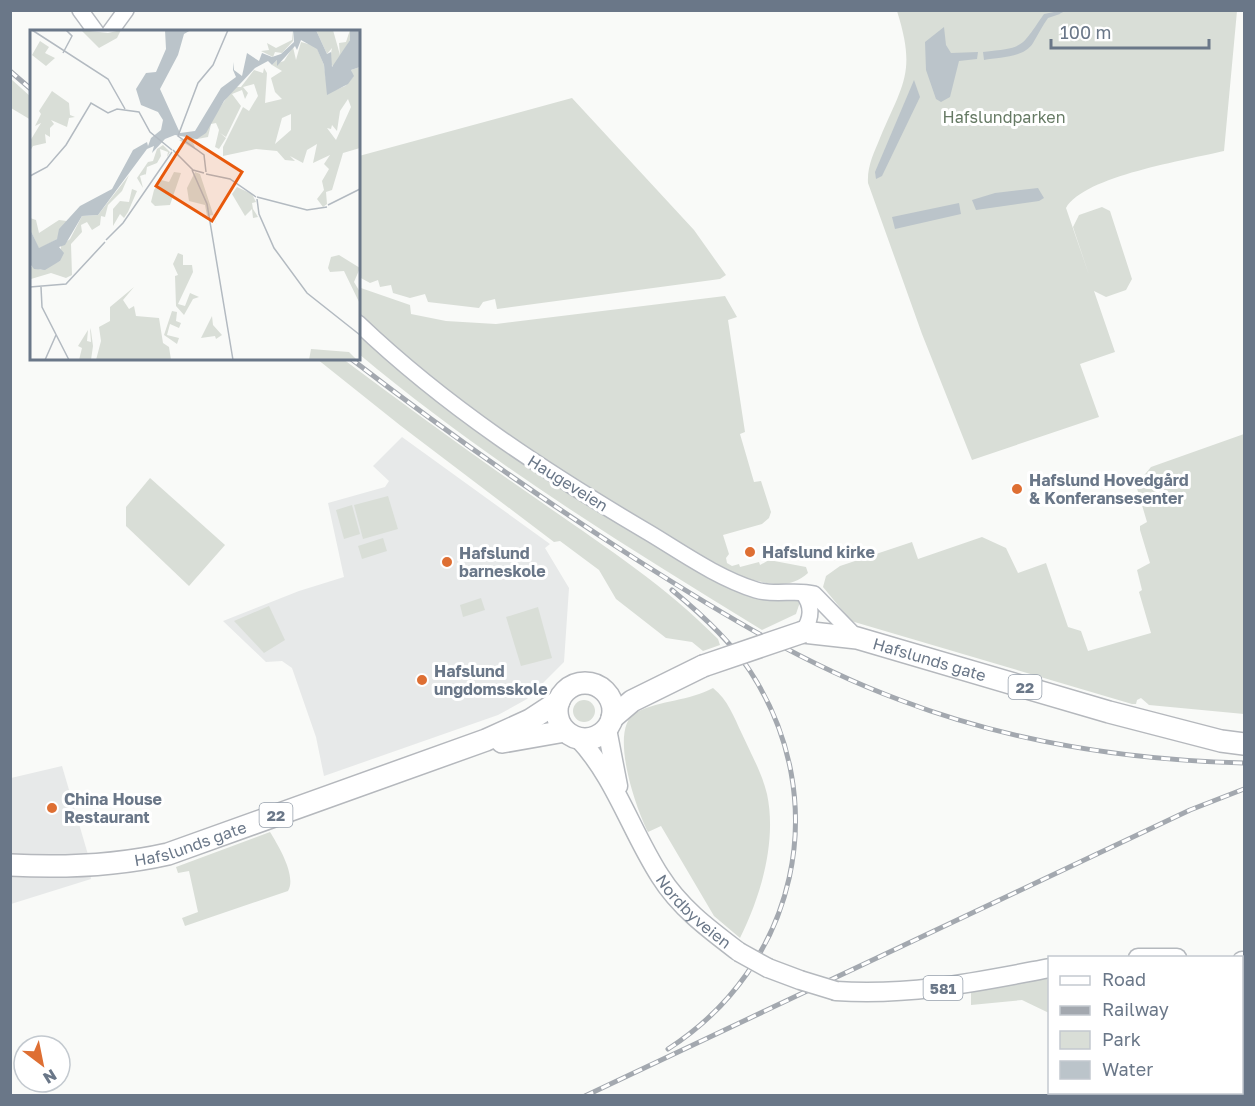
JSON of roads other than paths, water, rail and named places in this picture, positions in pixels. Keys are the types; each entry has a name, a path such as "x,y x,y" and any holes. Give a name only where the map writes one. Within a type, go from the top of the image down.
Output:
{"highway":[{"name":"Hafslunds gate","path":"803,632 857,638 1109,712 1195,732 1221,741 1245,744"},
{"name":"22","path":"559,701 566,691 580,684 591,684 602,689 638,687 803,632"},
{"name":"22","path":"571,734 593,738 632,701 703,666"},
{"path":"602,689 611,702 609,724"},
{"name":"Hafslunds gate","path":"10,865 90,866 117,864 168,854 432,760 514,728 559,701"},
{"path":"559,701 558,717 571,734"},
{"name":"Hafslunds gate","path":"1195,732 1245,734"},
{"name":"Hafslunds gate","path":"432,760 516,738 571,734"}],"main road":[{"path":"80,10 95,30"},
{"path":"111,30 126,10"},
{"name":"Haugeveien","path":"360,325 418,376 484,429 628,521 700,563 754,589 780,594 802,593 818,597 857,638"},
{"path":"802,593 808,600 811,612 803,632"},
{"name":"Nordbyveien","path":"609,724 622,806"},
{"name":"Nordbyveien","path":"571,734 596,760 646,855 675,896 693,916 739,952 768,968 836,991 880,994 957,987 1048,968"}],"water":[{"path":"1059,11 1060,14 1048,18 1033,43 1024,52 984,60 983,52 1007,49 1021,44 1044,14"},
{"path":"944,27 946,45 951,53 978,52 977,59 959,61 950,97 941,102 936,99 926,70 925,42"},
{"path":"914,80 920,97 882,176 876,179 875,172"},
{"path":"1038,188 1044,198 1039,201 976,210 972,200 995,193"},
{"path":"959,203 961,214 895,229 892,217"}],"waterway":[{"path":"1060,12 1064,10"}],"railway":[{"path":"10,71 30,88"},
{"path":"353,360 490,461 598,535 730,617 830,671 942,715 1026,738 1156,758 1244,763"},
{"path":"668,1049 712,1014 747,973 773,927 789,878 795,826 791,773 776,721 750,671 714,628 672,590"},
{"path":"585,1096 1190,810 1244,789"}],"place":[{"name":"Hafslund Hovedgård & Konferansesenter","path":"1017,489"},
{"name":"Hafslund kirke","path":"750,552"},
{"name":"Hafslund barneskole","path":"447,562"},
{"name":"Hafslund ungdomsskole","path":"422,680"},
{"name":"China House Restaurant","path":"52,808"}],"park label":[{"name":"Hafslundparken","path":"1004,117"}]}
